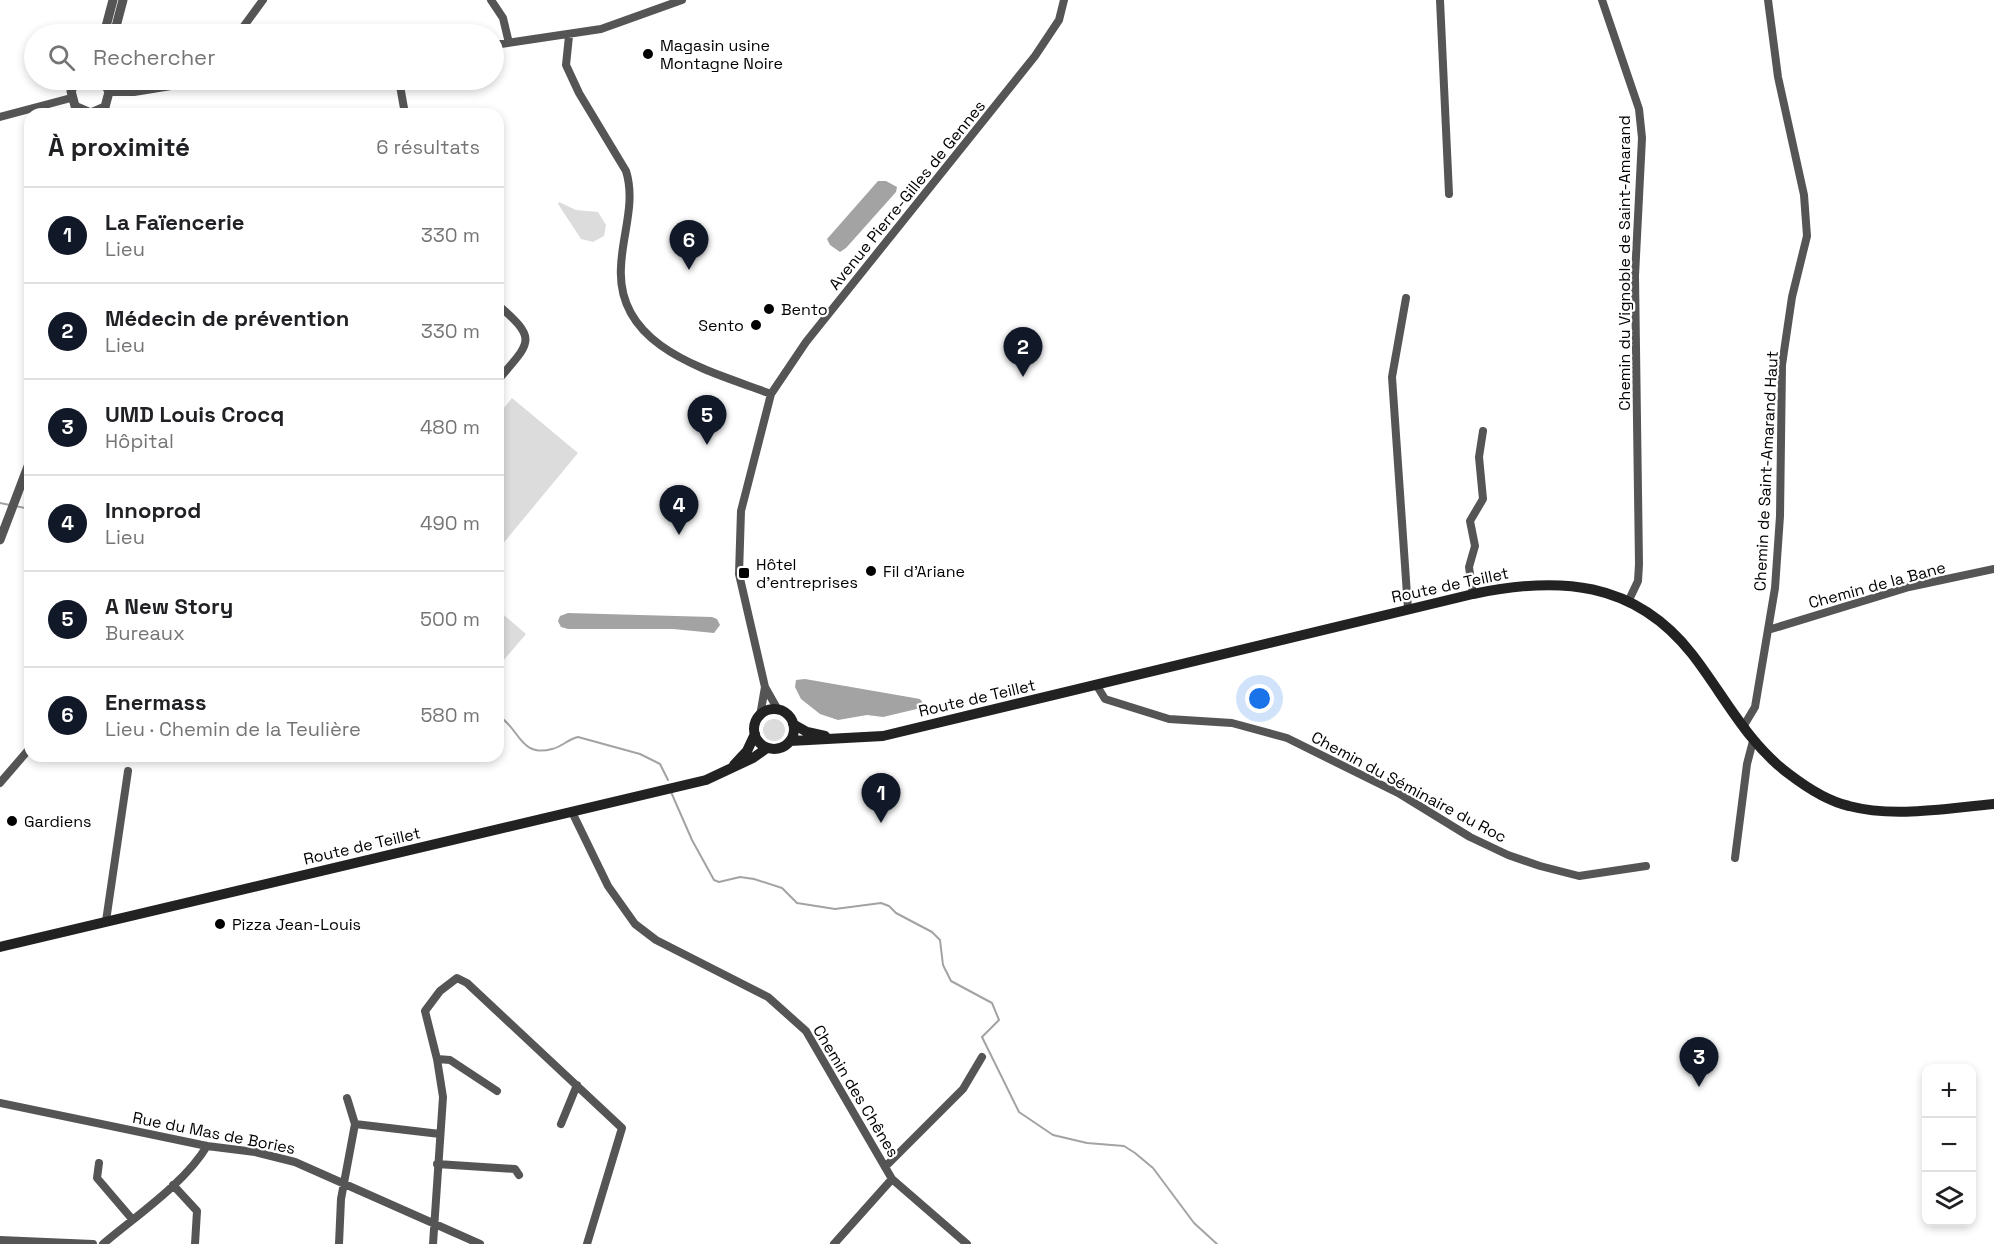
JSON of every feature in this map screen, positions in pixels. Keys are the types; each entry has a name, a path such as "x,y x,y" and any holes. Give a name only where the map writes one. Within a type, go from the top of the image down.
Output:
{"main road":[{"name":"Route de Teillet","path":"790,741 883,736 1473,594 1537,583 1570,584 1601,591 1628,602 1674,633 1692,654 1753,741 1779,767 1799,782 1847,806 1873,810 1911,811 1994,804"},
{"path":"778,710 788,715 793,724 790,741 777,749 767,748 762,745 755,734 755,724 760,716 778,710"},
{"name":"Route de Teillet","path":"793,724 807,732 837,740"},
{"name":"Route de Teillet","path":"730,769 747,751 755,734"},
{"name":"Route de Teillet","path":"0,946 706,780 767,748"}],"street":[{"path":"107,24 114,0"},
{"path":"117,24 123,0"},
{"path":"245,24 263,0"},
{"path":"492,0 503,18 509,44"},
{"path":"504,44 569,36 601,29 682,0"},
{"name":"Avenue Pierre-Gilles de Gennes","path":"778,710 765,687 742,596 738,544 741,511 771,394 782,374 806,342 1035,56 1059,20 1064,0"},
{"path":"1440,0 1449,194"},
{"name":"Chemin du Vignoble de Saint-Amarand","path":"1602,0 1639,109 1642,138 1635,276 1639,564 1638,581 1628,602"},
{"name":"Chemin de Saint-Amarand Haut","path":"1743,727 1755,707 1775,588 1779,525 1782,364 1792,297 1807,236 1804,195 1778,77 1768,0"},
{"path":"569,36 566,65 583,100 626,171 630,185 631,200 621,267 622,288 631,313 654,342 681,358 771,394"},
{"path":"72,90 71,98 79,108"},
{"path":"106,108 109,92 144,90"},
{"path":"401,90 404,108"},
{"path":"34,108 71,98"},
{"path":"0,117 24,111"},
{"path":"1406,298 1392,376 1408,609"},
{"path":"504,310 521,325 527,337 524,349 504,373"},
{"path":"1473,594 1469,567 1475,546 1470,521 1484,499 1479,457 1483,431"},
{"path":"0,540 24,476"},
{"name":"Chemin de la Bane","path":"1768,630 1909,587 1994,569"},
{"name":"Chemin du Séminaire du Roc","path":"1096,686 1105,699 1169,719 1232,723 1287,738 1400,794 1470,837 1508,855 1579,876 1646,866"},
{"name":"Avenue Pierre-Gilles de Gennes","path":"760,716 765,687"},
{"path":"1735,858 1747,764 1753,741"},
{"path":"0,783 24,755"},
{"path":"106,921 128,771"},
{"name":"Chemin des Chênes","path":"572,812 608,886 635,924 657,940 768,997 806,1032 892,1179 967,1244"},
{"path":"433,1244 432,1223 443,1097 426,1011 440,991 457,978 467,983 622,1128 587,1244"},
{"path":"885,1167 963,1089 982,1057"},
{"path":"437,1059 450,1060 497,1091"},
{"path":"561,1124 577,1085"},
{"path":"339,1244 341,1199 355,1124 346,1098"},
{"name":"Rue du Mas de Bories","path":"0,1103 207,1146 255,1152 295,1162 480,1244"},
{"path":"355,1124 440,1134"},
{"path":"103,1244 173,1185 197,1162 207,1146"},
{"path":"99,1163 98,1178 132,1219"},
{"path":"437,1164 515,1170 519,1175"},
{"path":"834,1244 892,1179"},
{"path":"173,1185 196,1211 195,1244"},
{"path":"0,1240 93,1244"}],"shaded area":[{"path":"878,181 886,181 897,187 896,192 840,252 830,245 827,239"},
{"path":"559,202 576,210 598,212 606,225 604,236 593,242 581,239 558,204"},
{"path":"512,398 578,453 504,542 504,408"},
{"path":"568,613 712,617 717,619 720,625 714,633 673,629 568,629 561,627 558,621 560,616"},
{"path":"504,615 526,634 504,660"},
{"path":"805,679 920,699 923,703 921,708 883,717 867,715 838,720 820,714 801,699 795,687 796,680"},
{"path":"770,719 778,719 785,726 785,734 778,741 770,741 763,734 763,726"}],"waterway":[{"path":"0,503 10,505"},
{"path":"15,506 24,508"},
{"path":"504,720 520,740 533,749 541,751 552,749 578,737 640,754 660,764 668,780"},
{"path":"671,792 692,840 714,880 719,882 740,877 754,879 782,888 797,903 835,909 881,903 932,932 940,940 943,965 951,981 992,1003 999,1020 982,1037 1019,1112 1053,1135 1087,1143 1124,1146 1135,1153 1153,1168 1194,1223 1217,1244"}],"place":[{"name":"Magasin usine Montagne Noire","path":"648,54"},
{"name":"Enermass","path":"689,270"},
{"name":"Bento","path":"769,309"},
{"name":"Sento","path":"756,325"},
{"name":"Médecin de prévention","path":"1023,377"},
{"name":"A New Story","path":"707,445"},
{"name":"Innoprod","path":"679,535"},
{"name":"Fil d'Ariane","path":"871,571"},
{"name":"Hôtel d'entreprises","path":"744,573"},
{"name":"Gardiens","path":"12,821"},
{"name":"La Faïencerie","path":"881,823"},
{"name":"Pizza Jean-Louis","path":"220,924"},
{"name":"UMD Louis Crocq","path":"1699,1087"}]}
